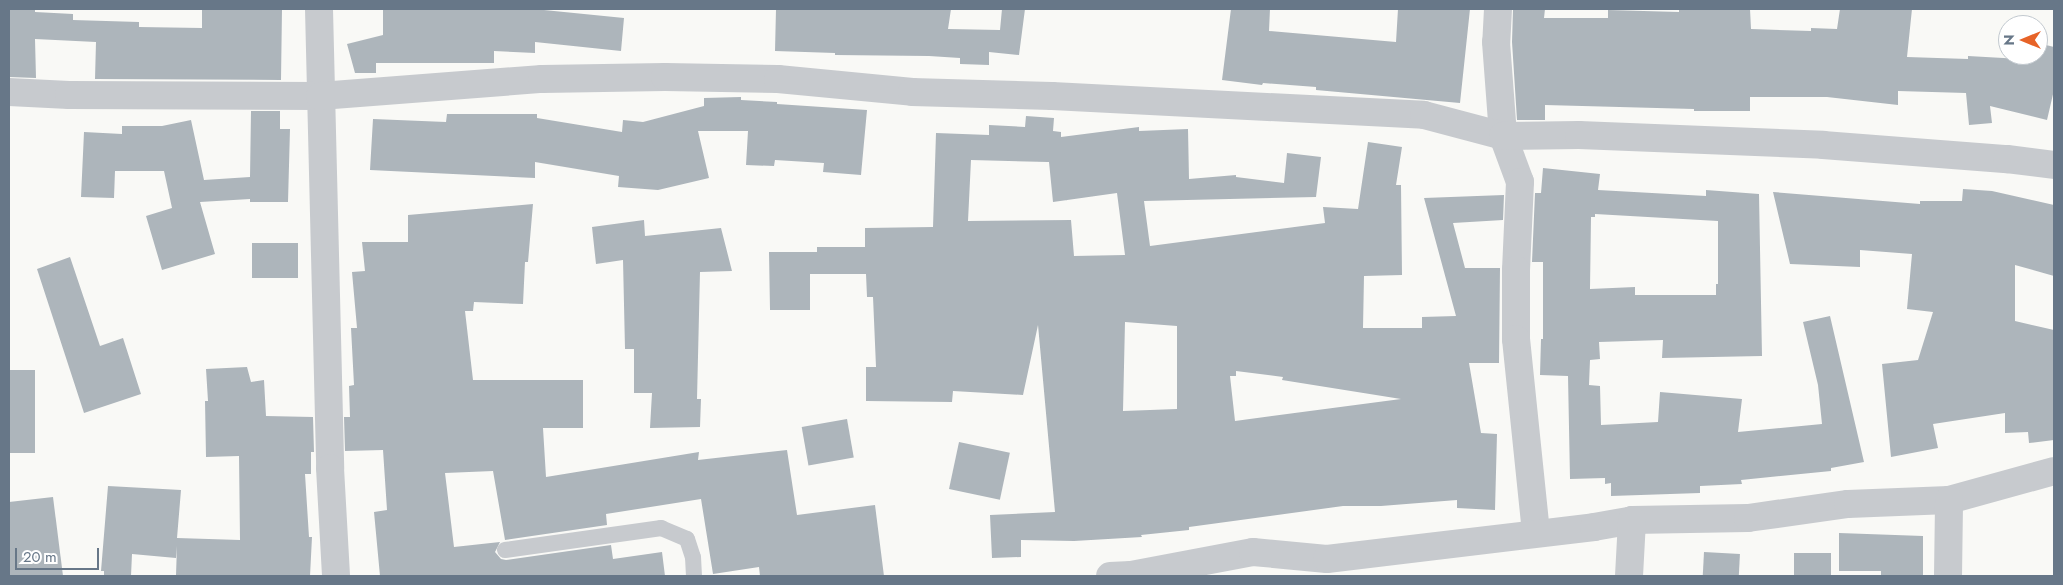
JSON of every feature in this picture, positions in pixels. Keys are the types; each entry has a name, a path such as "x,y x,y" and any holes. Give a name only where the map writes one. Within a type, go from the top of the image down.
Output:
{"street":[{"path":"319,9 330,468 336,576"},
{"path":"1498,9 1496,42 1503,136 1520,182 1516,270 1516,339 1536,533"},
{"path":"9,92 78,95 320,96 542,79 665,77 778,79 912,92 1052,96 1424,115 1503,136 1579,135 1823,145 2007,159 2054,165"},
{"path":"1110,576 1131,574 1253,552 1326,568 1536,533 1594,528 1632,520 1748,518 1848,504 1949,500 2054,471"},
{"path":"1948,576 1949,500"},
{"path":"1629,576 1632,520"}],"lane":[{"path":"505,550 661,528 687,538 693,558 694,576"}],"building":[{"path":"9,9 35,9 35,12 73,14 73,20 139,22 139,27 202,28 202,9 282,9 281,80 95,79 96,42 35,39 36,78 9,77"},
{"path":"383,9 534,9 624,18 621,51 535,42 535,53 494,51 494,63 376,63 376,73 355,73 347,44 383,35"},
{"path":"776,9 951,9 948,29 1000,30 1002,9 1025,9 1019,55 989,52 989,65 960,64 960,58 835,55 835,53 775,51"},
{"path":"1231,9 1270,9 1269,31 1396,42 1398,9 1470,9 1460,103 1316,90 1316,87 1263,83 1262,85 1222,80"},
{"path":"1513,9 1545,9 1544,18 1608,18 1608,10 1679,12 1679,9 1750,9 1751,29 1811,31 1811,28 1837,29 1840,9 1912,9 1907,57 1968,59 1968,56 1998,58 1998,65 2048,65 2048,46 2054,47 2054,90 2047,120 1990,106 1992,123 1969,125 1966,93 1898,91 1898,105 1827,97 1750,97 1750,111 1694,111 1694,109 1545,105 1545,120 1517,120 1512,42"},
{"path":"741,97 741,100 777,102 777,104 867,110 861,175 823,172 824,163 775,160 774,166 746,165 748,131 698,131 709,178 658,190 618,187 619,176 535,162 535,178 370,170 373,119 446,122 447,114 537,114 537,118 622,132 623,120 643,122 704,106 704,98"},
{"path":"251,111 280,111 280,129 290,129 288,202 250,202 250,199 200,202 215,254 162,270 146,216 172,208 164,171 115,171 114,198 81,197 84,132 122,134 122,126 162,126 191,120 204,180 250,177"},
{"path":"1026,116 1054,118 1053,131 1061,132 1061,137 1139,127 1139,131 1188,129 1189,179 1236,175 1236,177 1284,183 1287,153 1321,157 1316,197 1144,201 1150,246 1325,223 1323,207 1358,209 1368,142 1402,147 1396,185 1401,185 1402,275 1364,276 1363,328 1422,328 1422,317 1456,316 1424,198 1504,195 1503,220 1453,223 1465,268 1500,268 1499,363 1469,363 1481,433 1497,434 1495,510 1457,508 1457,500 1381,506 1343,506 1189,527 1189,530 1141,535 1142,537 1074,541 1021,540 1021,557 992,558 990,515 1055,512 1038,325 1023,395 953,391 952,402 866,401 866,367 876,367 873,297 867,297 866,274 810,274 810,310 770,310 769,252 817,252 817,247 865,247 865,228 933,227 936,133 989,135 989,125 1025,127","holes":["971,160 1049,162 1053,202 1117,193 1125,255 1074,256 1071,220 968,221","1125,322 1177,326 1177,409 1123,411","1236,371 1283,377 1282,380 1401,399 1235,421 1230,376 1236,376"]},
{"path":"1543,168 1600,174 1598,190 1706,196 1706,190 1759,194 1762,356 1662,358 1663,340 1599,342 1600,359 1590,360 1589,385 1600,386 1601,425 1658,422 1660,392 1742,399 1738,432 1822,424 1818,385 1803,322 1830,316 1864,462 1831,468 1831,471 1741,480 1742,484 1700,486 1700,493 1611,496 1611,483 1605,484 1605,478 1570,479 1568,376 1540,375 1541,339 1543,339 1543,262 1532,262 1535,193 1541,193","holes":["1595,214 1718,221 1718,284 1716,284 1716,295 1635,295 1635,287 1590,289 1591,217 1595,217"]},
{"path":"1963,189 1992,191 2054,205 2054,276 2015,265 2015,321 2054,330 2054,440 2029,443 2028,432 2005,433 2005,413 1933,424 1938,448 1891,457 1882,364 1918,360 1933,312 1907,309 1912,254 1860,250 1860,267 1790,264 1773,192 1920,204 1920,201 1962,201"},
{"path":"533,204 528,262 525,262 523,304 474,302 473,311 465,311 473,380 583,380 583,428 543,428 546,477 699,452 698,460 787,450 797,515 875,505 884,576 760,576 759,567 713,574 701,499 606,514 607,525 505,540 493,471 445,473 454,547 500,542 495,552 501,559 506,560 611,545 613,559 662,552 665,576 380,576 374,512 387,510 383,450 345,451 344,417 350,417 349,386 354,385 351,328 357,328 352,272 365,271 362,242 408,242 408,215"},
{"path":"644,220 645,236 721,228 732,271 700,272 697,399 701,399 700,427 650,428 652,393 634,393 634,349 625,349 623,260 596,264 592,227"},
{"path":"252,243 298,243 298,278 252,278"},
{"path":"70,257 100,346 123,338 141,394 84,413 37,269"},
{"path":"247,367 251,382 264,380 266,416 313,417 314,452 311,452 311,474 305,474 309,537 312,537 310,576 176,575 177,546 176,558 132,554 131,576 104,576 104,571 101,571 108,486 181,490 177,538 240,540 239,456 206,457 205,401 208,401 206,369"},
{"path":"9,370 35,370 35,453 9,453"},
{"path":"847,419 854,457 808,465 802,427"},
{"path":"959,442 1010,453 1000,500 949,489"},
{"path":"53,497 63,576 9,576 9,502"},
{"path":"1839,533 1923,536 1923,576 1881,576 1881,571 1839,571"},
{"path":"1704,552 1740,554 1739,576 1703,576"},
{"path":"1794,553 1831,553 1831,576 1794,576"}]}
